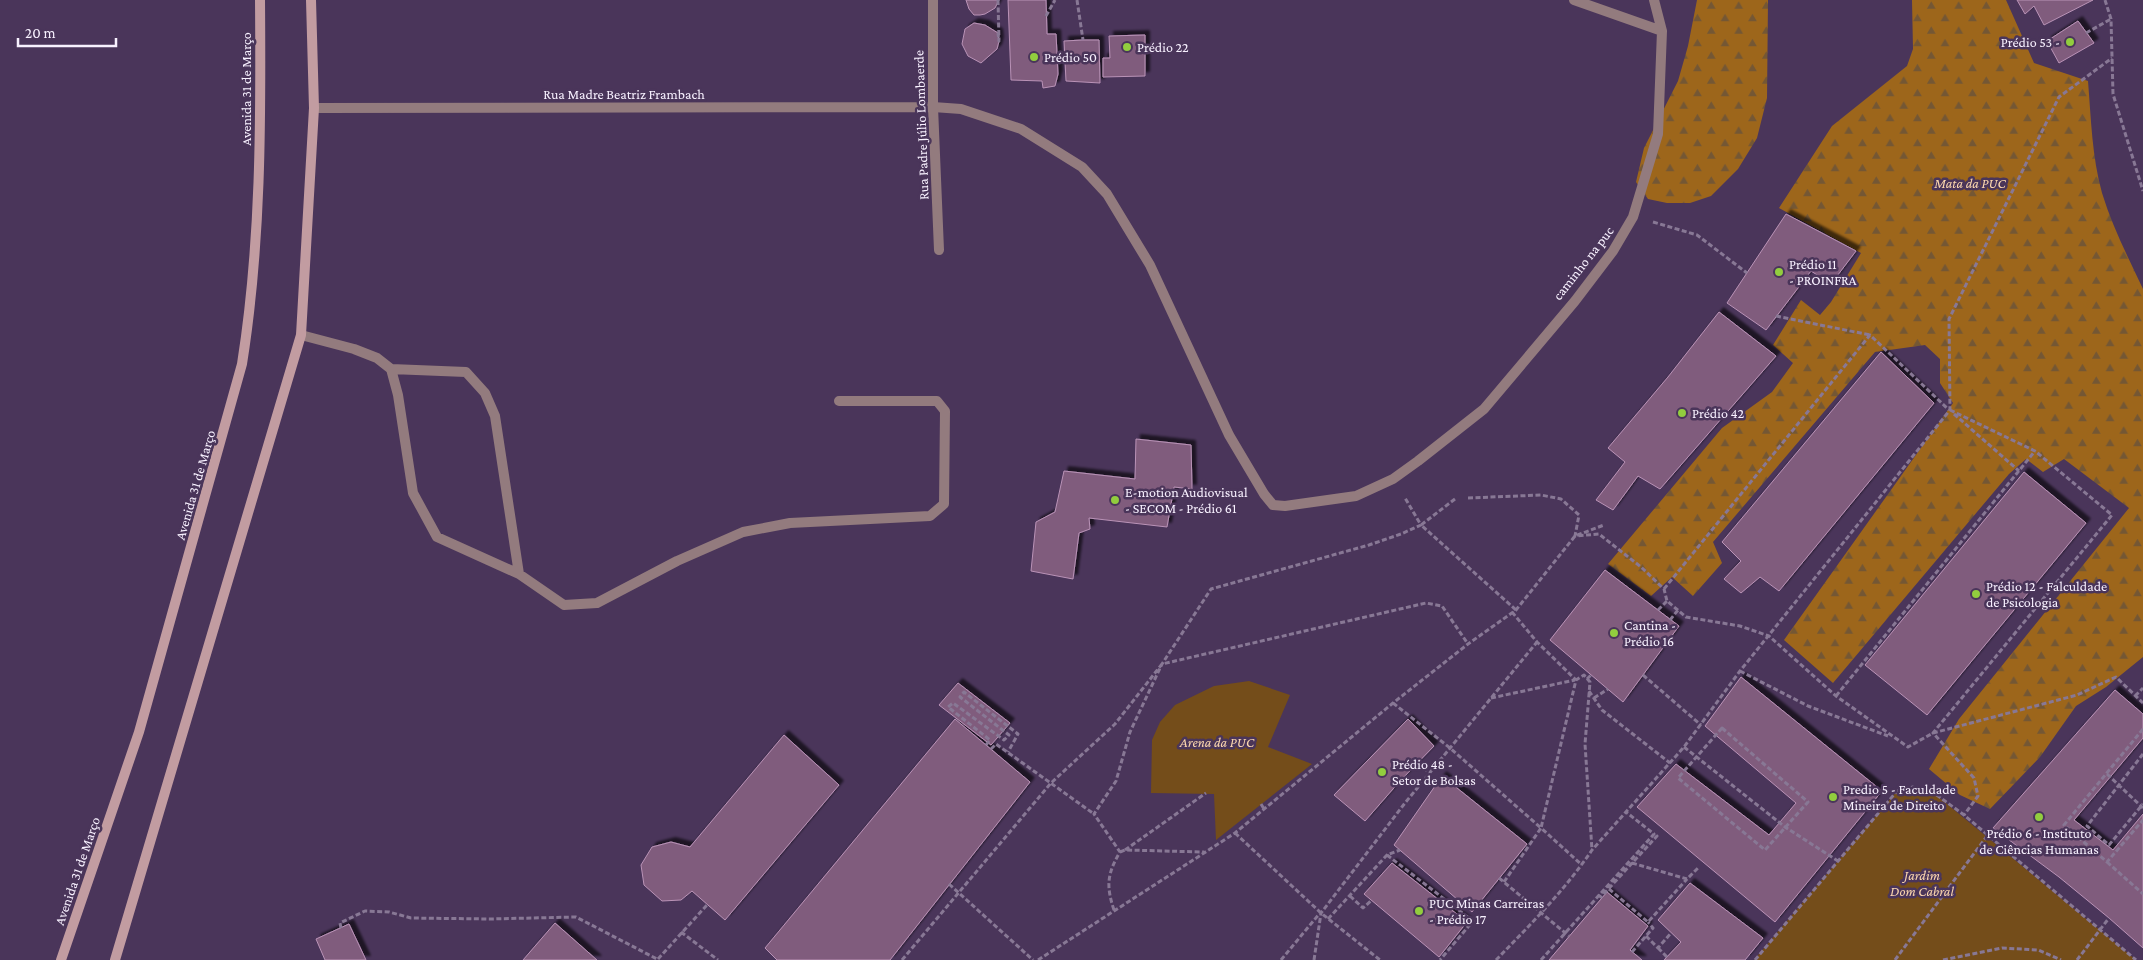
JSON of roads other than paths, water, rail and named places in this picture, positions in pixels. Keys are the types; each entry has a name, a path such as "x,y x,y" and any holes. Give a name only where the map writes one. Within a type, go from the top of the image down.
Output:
{"street":[{"name":"Avenida 31 de Março","path":"61,960 139,732 242,364 250,315 261,134 260,0"},
{"path":"116,960 301,335 314,108 311,0"},
{"name":"Rua Padre Júlio Lombaerde","path":"933,0 933,107 939,250"},
{"path":"1574,0 1662,31"},
{"path":"1654,0 1662,31"},
{"name":"Rua Madre Beatriz Frambach","path":"314,108 933,107 961,109 1021,129 1082,167 1107,194 1150,265 1229,435 1264,494 1273,505 1285,506 1356,496 1393,479 1484,409 1575,301 1613,251 1633,217 1658,134 1662,31"},
{"path":"301,335 354,348 377,358 391,369 466,372 485,393 494,416 519,574"},
{"path":"391,369 398,395 413,493 437,537 519,574 564,605 597,603 677,561 742,532 790,523 930,516 944,504 945,411 937,401 839,401"}],"place":[{"name":"Prédio 53 -","path":"2070,42"},
{"name":"Prédio 22","path":"1127,47"},
{"name":"Prédio 50","path":"1034,57"},
{"name":"Prédio 11 - PROINFRA","path":"1779,272"},
{"name":"Prédio 42","path":"1682,413"},
{"name":"E-motion Audiovisual - SECOM - Prédio 61","path":"1115,500"},
{"name":"Prédio 12 - Falculdade de Psicologia","path":"1976,594"},
{"name":"Cantina - Prédio 16","path":"1614,633"},
{"name":"Prédio 48 - Setor de Bolsas","path":"1382,772"},
{"name":"Predio 5 - Faculdade Mineira de Direito","path":"1833,797"},
{"name":"Prédio 6 - Instituto de Ciências Humanas","path":"2039,817"},
{"name":"PUC Minas Carreiras - Prédio 17","path":"1419,911"}],"park label":[{"name":"Mata da PUC","path":"1970,183"},
{"name":"Arena da PUC","path":"1217,742"},
{"name":"Jardim Dom Cabral","path":"1922,884"}]}
